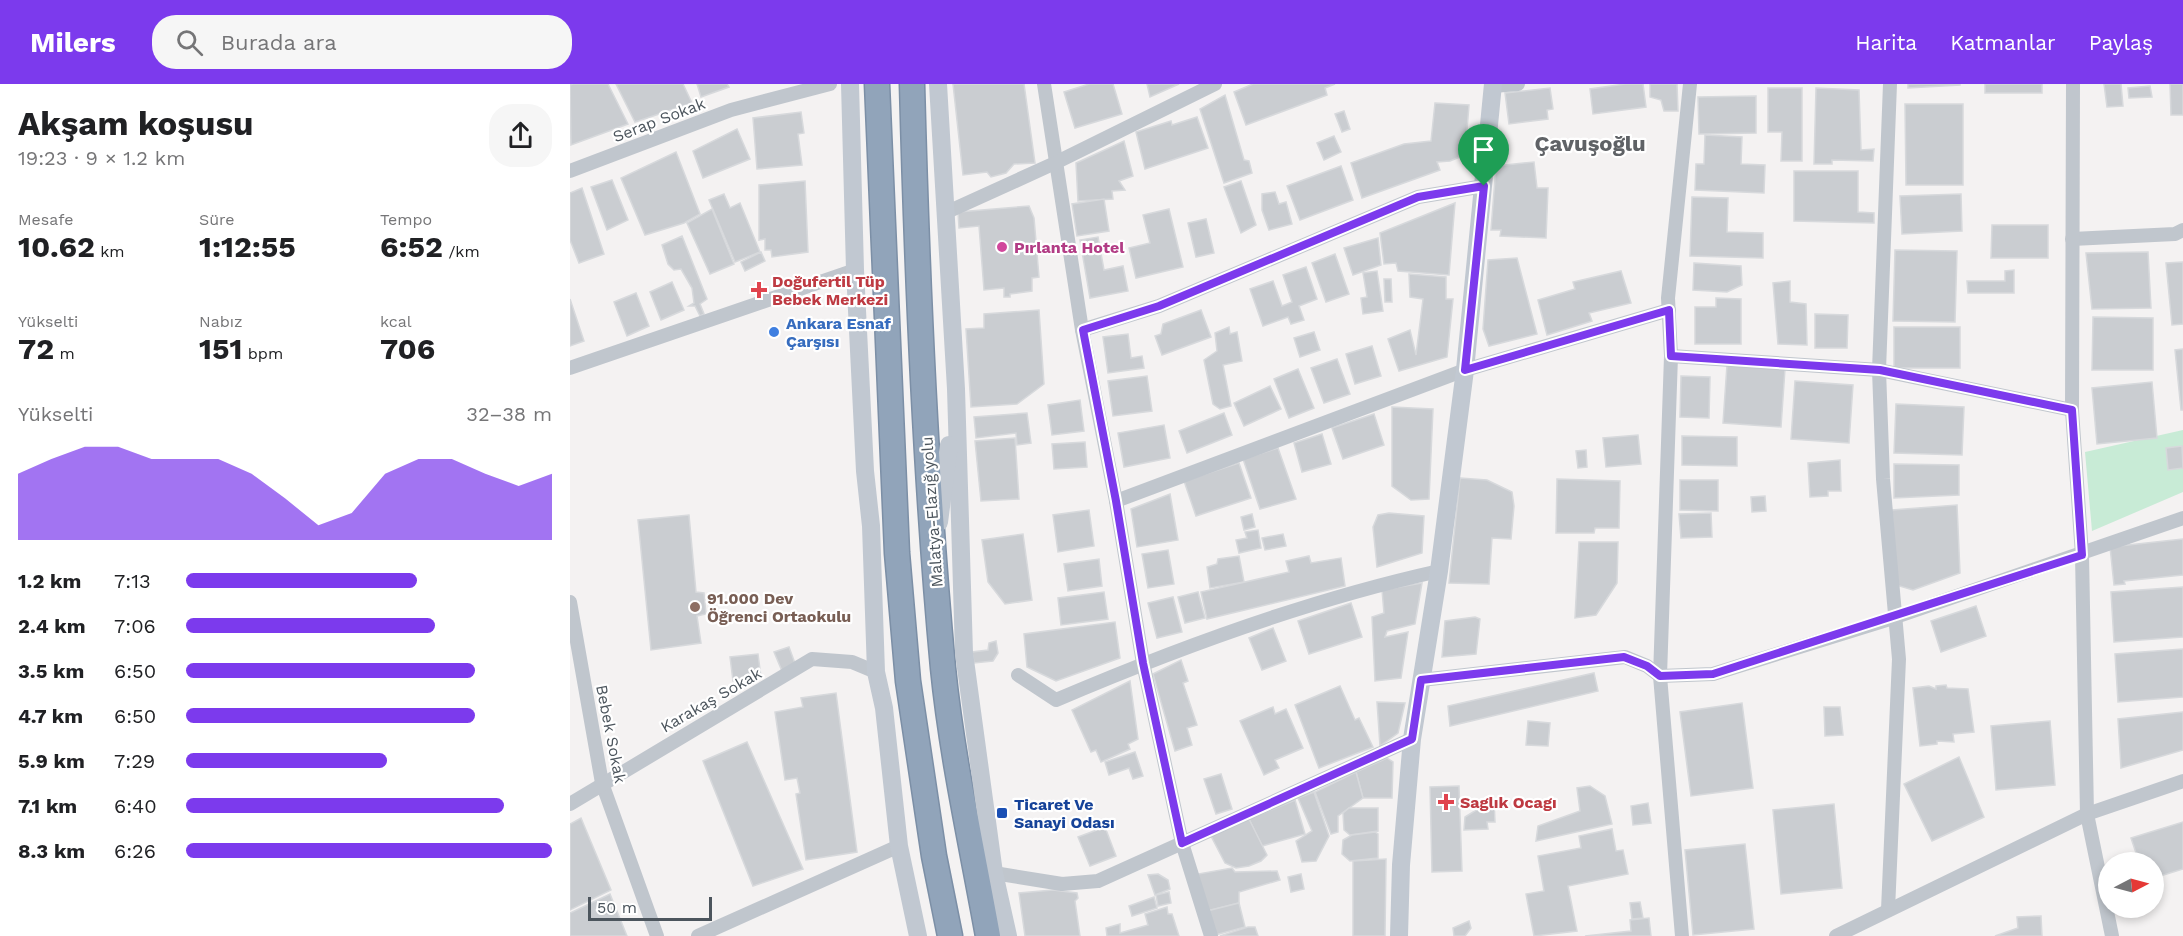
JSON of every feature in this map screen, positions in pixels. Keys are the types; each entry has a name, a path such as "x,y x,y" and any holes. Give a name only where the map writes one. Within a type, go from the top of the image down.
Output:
{"highway":[{"path":"877,84 897,554 908,681 934,856 950,936"},
{"name":"Malatya-Elazığ yolu","path":"912,84 916,220 944,669 956,754 988,936"}],"main road":[{"path":"850,84 855,270 873,572 876,672 884,708 899,846 918,936"},
{"path":"938,84 956,389 964,653 994,873 1008,936"},
{"path":"1399,936 1401,865 1412,739 1439,571 1465,370 1493,85"},
{"path":"935,553 956,389"},
{"path":"873,572 893,449"}],"street":[{"name":"Serap Sokak","path":"570,171 731,110 830,84"},
{"path":"1044,84 1083,330 1116,501 1143,663 1182,843 1211,936"},
{"path":"945,213 1055,163 1215,84"},
{"path":"1493,85 1518,84"},
{"path":"1682,936 1660,676 1671,356 1669,310 1690,84"},
{"path":"1888,910 1899,659 1883,479 1880,370 1890,84"},
{"path":"2073,84 2072,410 2082,555 2087,814 2112,936"},
{"path":"1083,330 1159,306 1418,197 1484,186"},
{"path":"2072,239 2175,234 2183,230"},
{"path":"570,368 855,270"},
{"path":"1116,501 1465,370 1669,310"},
{"path":"1671,356 1880,370 2072,410"},
{"path":"1421,680 1624,657 1647,666 1660,676 1713,674 1894,618 2082,555 2183,518"},
{"path":"1018,675 1056,700 1143,663 1362,588 1439,571"},
{"name":"Bebek Sokak","path":"570,603 602,783 657,936"},
{"name":"Karakaş Sokak","path":"570,804 812,659 852,662 876,672"},
{"path":"994,873 1062,884 1098,880 1412,739"},
{"path":"1836,936 2087,814 2183,781"},
{"path":"698,936 899,846"}],"green space":[{"path":"2183,430 2183,492 2092,531 2085,452"}],"building":[{"path":"608,84 628,124 571,145 570,85"},
{"path":"616,84 683,84 692,103 635,122"},
{"path":"697,84 727,84 729,87 701,97"},
{"path":"953,84 1024,84 1035,163 1014,164 1006,173 991,177 987,172 963,175"},
{"path":"1089,84 1113,84 1122,114 1075,128 1064,92"},
{"path":"1147,84 1179,84 1150,97"},
{"path":"1253,84 1335,84 1325,88 1327,95 1246,125 1234,92"},
{"path":"1643,84 1646,107 1593,114 1590,89"},
{"path":"1650,84 1677,84 1678,111 1664,111 1661,100 1650,97"},
{"path":"1908,84 1960,84 1960,85 1908,88"},
{"path":"1985,84 2042,84 2042,93 1985,93"},
{"path":"2104,84 2121,84 2123,106 2107,107"},
{"path":"2170,84 2183,84 2183,115 2171,115"},
{"path":"2150,86 2152,97 2129,98 2128,88"},
{"path":"1550,88 1553,109 1547,110 1548,119 1509,124 1505,93"},
{"path":"1768,88 1802,88 1802,161 1781,161 1782,132 1768,132"},
{"path":"1816,88 1859,90 1861,150 1874,149 1873,161 1832,160 1832,164 1814,164"},
{"path":"1225,95 1244,160 1249,161 1252,173 1224,183 1200,109"},
{"path":"1756,96 1756,133 1699,134 1698,97"},
{"path":"1435,103 1469,105 1465,155 1450,161 1437,162 1440,170 1362,198 1351,163 1404,144 1431,141"},
{"path":"1905,104 1963,104 1963,185 1906,185"},
{"path":"1344,111 1350,129 1342,132 1335,114"},
{"path":"801,112 804,133 798,134 802,165 757,169 753,118"},
{"path":"1197,117 1208,148 1145,169 1136,132 1171,121 1172,125"},
{"path":"737,129 750,159 703,178 693,151"},
{"path":"1705,135 1742,137 1741,164 1765,165 1764,193 1695,190 1696,164 1704,164"},
{"path":"1334,136 1341,152 1324,160 1317,143"},
{"path":"1124,141 1133,176 1119,181 1125,190 1112,191 1113,199 1078,201 1076,163"},
{"path":"676,152 700,214 684,223 645,235 621,178"},
{"path":"1534,162 1537,188 1548,188 1546,238 1500,236 1501,230 1491,230 1496,166"},
{"path":"1341,166 1353,200 1300,220 1287,186"},
{"path":"1794,171 1858,171 1858,212 1874,213 1874,223 1794,221"},
{"path":"612,180 628,220 607,230 591,187"},
{"path":"805,181 808,252 772,257 771,250 765,250 765,239 759,240 759,185"},
{"path":"1241,181 1256,225 1241,233 1224,187"},
{"path":"582,188 604,254 579,263 570,240 570,193"},
{"path":"1275,192 1279,204 1286,202 1292,224 1269,230 1262,210 1262,194"},
{"path":"724,194 730,208 740,203 760,252 735,262 709,200"},
{"path":"1961,194 1962,231 1902,234 1900,196"},
{"path":"1692,197 1728,198 1727,232 1763,233 1763,258 1690,256"},
{"path":"1104,199 1109,231 1077,236 1072,204"},
{"path":"1455,203 1449,275 1398,271 1396,263 1384,264 1380,233"},
{"path":"1029,206 1034,218 1039,277 1032,278 1032,291 1004,297 1004,288 984,290 979,226 959,228 958,212"},
{"path":"712,209 734,264 710,274 687,223"},
{"path":"1169,209 1183,267 1136,278 1129,248 1150,243 1143,215"},
{"path":"1206,219 1214,253 1196,257 1188,223"},
{"path":"1992,225 2048,225 2048,258 1991,258"},
{"path":"682,236 707,299 700,304 704,314 700,316 695,306 689,306 694,303 692,288 681,269 674,270 668,264 662,245"},
{"path":"1098,237 1104,270 1123,266 1128,291 1090,298 1080,240"},
{"path":"1378,238 1381,265 1353,275 1344,248"},
{"path":"1895,250 1957,251 1955,322 1893,321"},
{"path":"761,252 765,261 745,271 741,262"},
{"path":"2148,252 2151,308 2092,309 2086,253"},
{"path":"1335,254 1349,294 1326,302 1312,263"},
{"path":"1517,258 1537,334 1489,346 1483,329 1488,260"},
{"path":"2183,262 2183,324 2172,325 2166,263"},
{"path":"1694,263 1741,266 1742,285 1727,292 1693,290"},
{"path":"1306,267 1317,299 1299,306 1304,320 1291,324 1288,317 1263,326 1250,289 1273,281 1282,306 1292,302 1283,275"},
{"path":"2014,270 2014,293 1968,293 1967,281 2005,281 2005,271"},
{"path":"1377,271 1383,311 1363,314 1361,298 1367,297 1363,273"},
{"path":"1621,271 1631,303 1589,313 1592,321 1547,335 1538,300 1575,289 1573,282"},
{"path":"1409,274 1446,277 1446,299 1453,299 1447,357 1399,371 1388,339 1410,330 1416,355 1423,299 1410,297"},
{"path":"1384,279 1391,279 1392,302 1385,302"},
{"path":"1790,281 1790,302 1806,304 1807,345 1778,344 1773,283"},
{"path":"672,282 684,310 661,320 650,292"},
{"path":"636,293 649,326 627,336 614,302"},
{"path":"1716,298 1741,299 1741,344 1695,344 1695,307 1716,307"},
{"path":"570,299 584,341 570,346"},
{"path":"1039,310 1044,384 1017,404 971,407 966,329 984,328 984,314"},
{"path":"1201,310 1211,337 1162,355 1155,336 1161,334 1163,324"},
{"path":"1815,314 1848,315 1847,348 1815,348"},
{"path":"2093,317 2153,318 2153,370 2092,370"},
{"path":"1229,327 1230,334 1237,332 1242,361 1223,365 1231,406 1220,409 1213,404 1204,360 1217,351 1215,333"},
{"path":"1894,327 1960,327 1960,368 1894,368"},
{"path":"1314,332 1320,350 1300,357 1294,338"},
{"path":"1128,334 1131,358 1142,356 1144,368 1108,373 1103,337"},
{"path":"1372,346 1381,376 1355,384 1346,354"},
{"path":"2183,349 2183,410 2181,410 2175,350"},
{"path":"1337,359 1350,394 1324,403 1311,368"},
{"path":"1727,365 1785,369 1781,427 1723,423"},
{"path":"1298,369 1314,408 1289,418 1274,379"},
{"path":"1147,376 1152,411 1113,416 1108,381"},
{"path":"1681,376 1710,377 1709,418 1680,417"},
{"path":"1795,381 1853,385 1849,443 1791,439"},
{"path":"2152,382 2157,438 2097,444 2092,388"},
{"path":"1270,386 1281,409 1244,426 1234,403"},
{"path":"1080,400 1084,431 1052,435 1048,405"},
{"path":"1896,404 1964,407 1962,455 1894,453"},
{"path":"1392,407 1433,409 1429,499 1411,500 1392,486"},
{"path":"1027,413 1031,443 1017,445 1016,433 976,438 974,417"},
{"path":"1224,413 1232,435 1187,453 1179,431"},
{"path":"1374,414 1384,445 1343,459 1332,428"},
{"path":"1164,425 1170,458 1124,467 1118,433"},
{"path":"1322,434 1331,464 1302,472 1294,443"},
{"path":"1638,435 1641,464 1606,467 1603,438"},
{"path":"1682,436 1737,437 1737,466 1682,465"},
{"path":"1015,438 1019,499 981,501 975,441"},
{"path":"1085,442 1087,467 1054,469 1052,444"},
{"path":"2182,446 2183,468 2168,470 2166,448"},
{"path":"1278,448 1296,499 1260,509 1243,459"},
{"path":"1586,450 1587,467 1578,468 1576,451"},
{"path":"1840,460 1841,491 1828,491 1828,496 1810,497 1808,463"},
{"path":"1239,463 1251,498 1196,516 1184,481"},
{"path":"1894,464 1959,465 1959,495 1894,498"},
{"path":"1460,478 1487,480 1512,492 1514,506 1511,539 1492,538 1489,584 1449,583"},
{"path":"1557,479 1620,481 1619,528 1595,528 1594,533 1556,533"},
{"path":"1680,480 1718,480 1718,511 1680,510"},
{"path":"1170,494 1178,540 1137,547 1131,509"},
{"path":"1765,496 1766,511 1752,512 1751,497"},
{"path":"1957,505 1960,573 1913,590 1896,585 1892,510"},
{"path":"1089,510 1094,546 1058,552 1053,515"},
{"path":"1389,513 1424,516 1422,553 1377,567 1373,527 1378,515"},
{"path":"1711,513 1712,537 1681,538 1679,514"},
{"path":"1252,514 1255,527 1244,530 1241,517"},
{"path":"689,515 696,592 704,593 706,614 697,616 701,643 651,650 638,520"},
{"path":"1258,530 1261,548 1239,553 1236,540 1247,538 1245,532"},
{"path":"1023,534 1032,600 1005,604 988,582 982,540"},
{"path":"1283,534 1286,546 1265,550 1262,538"},
{"path":"2183,539 2183,575 2124,581 2125,584 2114,585 2110,547"},
{"path":"1579,542 1618,542 1617,583 1596,615 1575,618"},
{"path":"1168,550 1174,584 1148,588 1142,554"},
{"path":"1239,556 1244,582 1210,588 1207,567 1217,564 1218,559"},
{"path":"1309,556 1311,563 1341,558 1345,586 1207,619 1201,592 1289,572 1286,561"},
{"path":"1099,559 1102,586 1068,591 1064,564"},
{"path":"1422,583 1415,624 1387,631 1385,637 1408,632 1401,678 1375,681 1372,617 1384,613 1382,590"},
{"path":"2183,587 2183,637 2114,642 2111,592"},
{"path":"1104,592 1108,619 1061,625 1058,598"},
{"path":"1198,592 1205,618 1185,623 1178,597"},
{"path":"1173,597 1182,632 1157,638 1148,603"},
{"path":"1351,603 1362,637 1309,654 1298,621"},
{"path":"1976,606 1986,636 1941,652 1931,621"},
{"path":"1475,617 1480,619 1476,654 1442,657 1445,621"},
{"path":"1115,622 1120,658 1056,681 1027,667 1024,634"},
{"path":"1273,628 1286,661 1262,670 1249,638"},
{"path":"996,641 998,653 993,661 974,663 972,652 988,650 989,643"},
{"path":"789,647 796,666 782,671 774,652"},
{"path":"2183,649 2183,697 2118,702 2115,654"},
{"path":"758,654 761,677 733,681 730,657"},
{"path":"1181,660 1188,681 1183,683 1197,725 1187,728 1192,745 1175,751 1153,674"},
{"path":"1594,673 1598,691 1450,726 1448,706"},
{"path":"1130,681 1138,739 1128,744 1130,749 1101,762 1096,750 1091,752 1072,710"},
{"path":"1946,685 1947,688 1968,689 1974,732 1953,734 1954,742 1937,741 1937,744 1920,746 1913,688 1929,686 1936,689 1936,686"},
{"path":"1340,686 1355,720 1359,718 1373,747 1319,768 1295,705"},
{"path":"836,693 857,852 806,860 796,794 800,793 797,778 785,780 775,712 803,707 801,698"},
{"path":"1377,702 1405,703 1398,733 1380,746"},
{"path":"1742,703 1753,788 1691,796 1680,712"},
{"path":"1273,707 1275,714 1286,709 1303,748 1275,760 1279,768 1264,775 1240,721"},
{"path":"1824,707 1840,707 1843,735 1825,736"},
{"path":"2183,712 2183,750 2121,768 2118,719"},
{"path":"1528,721 1550,723 1548,746 1526,745"},
{"path":"2050,721 2055,785 1996,790 1991,726"},
{"path":"747,742 803,869 753,886 703,761"},
{"path":"1135,752 1143,776 1133,779 1129,768 1109,775 1105,762"},
{"path":"1959,757 1984,817 1932,841 1904,784"},
{"path":"1387,758 1393,762 1392,798 1363,798 1356,772"},
{"path":"1356,772 1363,798 1338,816 1338,832 1331,834 1315,792"},
{"path":"1221,774 1232,809 1216,814 1204,779"},
{"path":"1459,786 1462,871 1432,872 1430,787"},
{"path":"1590,786 1605,796 1612,824 1536,841 1538,826 1580,811 1577,788"},
{"path":"1314,792 1329,836 1316,861 1302,862 1296,841 1312,831 1298,798"},
{"path":"1494,799 1495,822 1487,822 1488,829 1464,830 1465,817"},
{"path":"1295,800 1305,834 1262,846 1249,819"},
{"path":"1648,803 1651,823 1633,825 1631,806"},
{"path":"1834,804 1842,888 1781,894 1773,810"},
{"path":"1349,808 1378,808 1378,831 1350,835 1344,830 1343,813"},
{"path":"581,818 611,890 570,910 570,824"},
{"path":"1249,819 1267,855 1261,861 1236,868 1225,863 1211,836"},
{"path":"2183,822 2183,869 2164,875 2164,852 2136,852 2131,838"},
{"path":"1105,827 1116,856 1090,866 1078,837"},
{"path":"1612,829 1616,851 1623,850 1628,874 1568,886 1577,931 1534,936 1526,894 1544,891 1538,856 1581,848 1579,836"},
{"path":"1375,832 1378,834 1378,858 1350,861 1342,854 1343,840 1352,835"},
{"path":"1745,844 1754,929 1693,935 1685,850"},
{"path":"1386,859 1385,936 1353,936 1353,861"},
{"path":"1232,868 1235,872 1277,871 1280,880 1239,892 1239,903 1207,911 1198,874"},
{"path":"1158,874 1168,880 1170,889 1155,895 1148,875"},
{"path":"1301,874 1304,889 1291,892 1288,877"},
{"path":"1053,890 1077,893 1078,898 1075,901 1080,936 1025,936 1019,893"},
{"path":"1169,892 1171,903 1158,906 1156,895"},
{"path":"610,894 627,936 570,936 570,913"},
{"path":"1154,897 1157,908 1132,916 1129,906"},
{"path":"1640,902 1643,918 1632,919 1630,903"},
{"path":"1239,903 1245,927 1215,935 1207,911"},
{"path":"1167,907 1168,914 1172,914 1179,936 1107,936 1106,928 1120,924 1120,933 1148,925 1145,914"},
{"path":"2041,916 2042,936 1995,936 2018,928 2017,917"},
{"path":"1649,918 1651,936 1585,936 1631,931 1630,920"},
{"path":"1469,921 1471,928 1465,936 1454,936 1453,928"},
{"path":"1255,927 1258,936 1220,936"}],"place":[{"name":"Pırlanta Hotel","path":"1002,247"},
{"name":"Doğufertil Tüp Bebek Merkezi","path":"759,290"},
{"name":"Ankara Esnaf Çarşısı","path":"774,332"},
{"name":"91.000 Dev Öğrenci Ortaokulu","path":"695,607"},
{"name":"Saglık Ocagı","path":"1446,802"},
{"name":"Ticaret Ve Sanayi Odası","path":"1002,813"}],"district":[{"name":"Çavuşoğlu","path":"1590,143"}],"route":[{"path":"1484,186 1465,370 1669,310 1671,356 1880,370 2072,410 2082,555 1893,618 1713,674 1660,676 1647,666 1624,657 1561,666 1421,680 1412,739 1182,843 1143,663 1116,501 1083,330 1159,306 1418,197 1484,186"}]}
